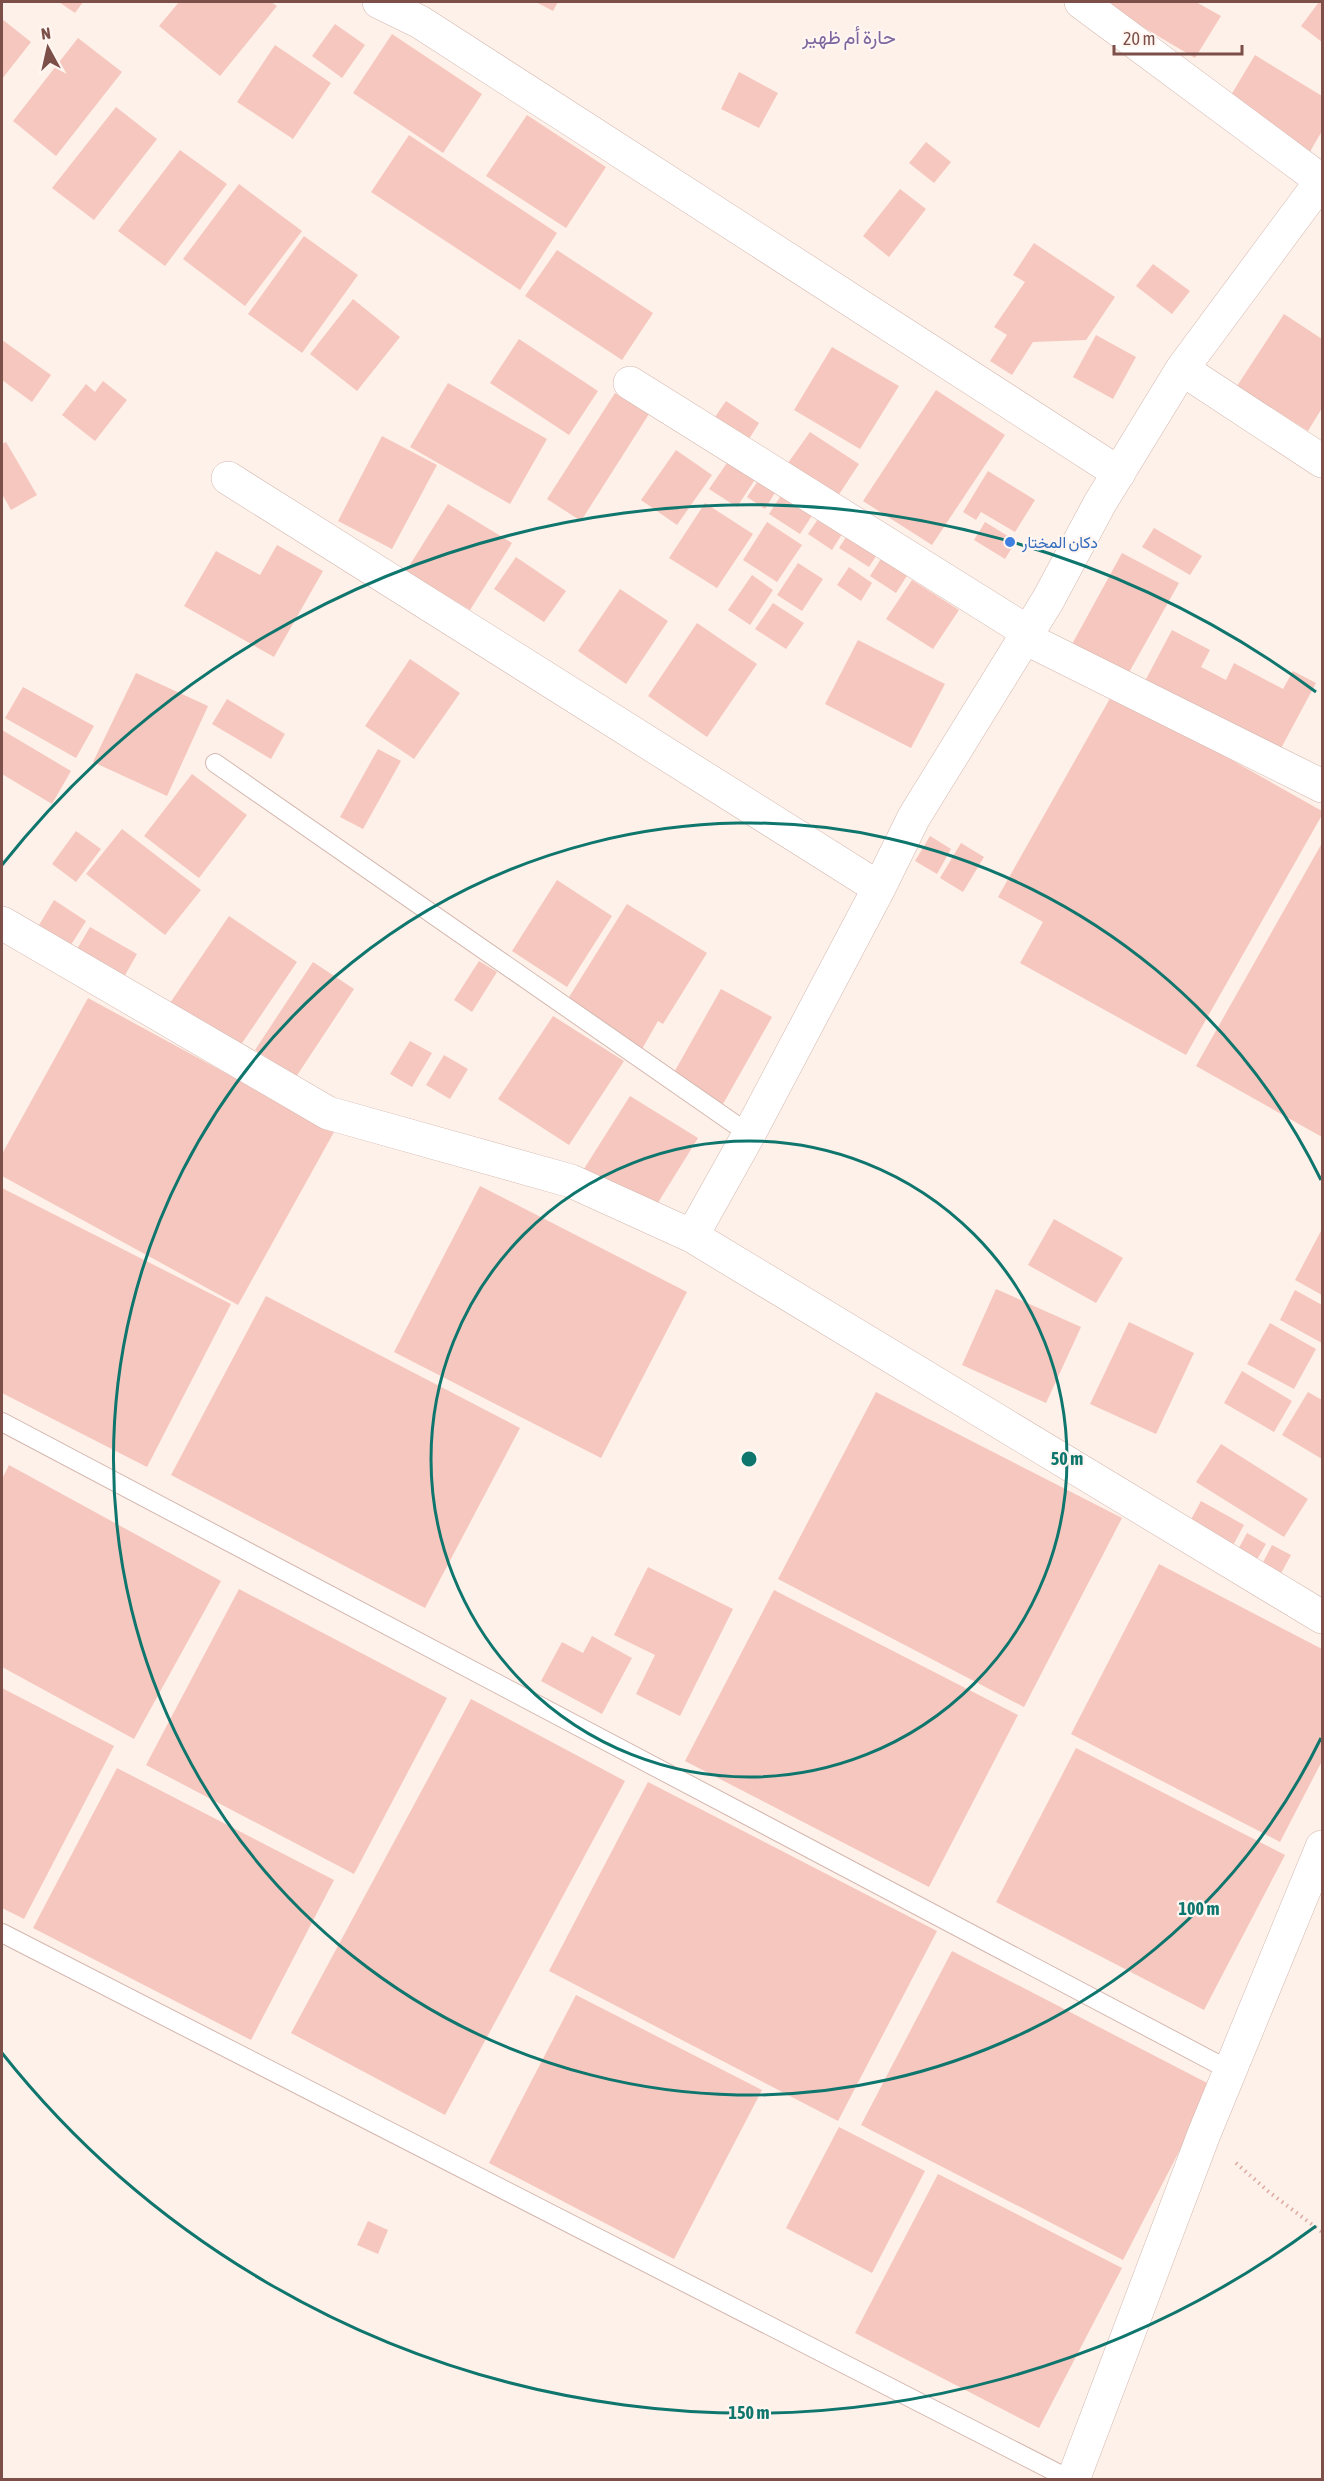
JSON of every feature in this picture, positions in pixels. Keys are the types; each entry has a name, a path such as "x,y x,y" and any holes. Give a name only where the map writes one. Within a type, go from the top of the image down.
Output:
{"street":[{"path":"379,2 420,22 1119,473"},
{"path":"692,1236 749,1134 914,817 1027,635 1119,473 1182,369 1322,180 1081,2"},
{"path":"1182,369 1323,461"},
{"path":"630,383 1027,635 1323,786"},
{"path":"228,478 879,888"},
{"path":"2,923 328,1113 572,1181 692,1236 1323,1617"},
{"path":"1072,2480 1203,2134 1323,1847"}],"lane":[{"path":"215,763 749,1134"},
{"path":"2,1422 1229,2070"},
{"path":"2,1933 1072,2480"}],"path":[{"path":"1203,2134 1269,2192 1323,2232"}],"building":[{"path":"59,2 83,2 75,13"},
{"path":"179,2 271,2 277,6 220,76 159,26"},
{"path":"536,2 558,2 553,11"},
{"path":"1113,2 1196,2 1221,16 1195,58 1109,7"},
{"path":"1319,2 1322,2 1322,42 1301,26"},
{"path":"2,19 31,42 2,79"},
{"path":"335,24 365,45 342,78 312,56"},
{"path":"392,34 482,94 443,153 353,93"},
{"path":"78,38 122,72 56,156 13,121"},
{"path":"275,45 331,83 293,139 237,102"},
{"path":"1255,55 1322,96 1322,131 1308,155 1225,105"},
{"path":"739,72 778,93 759,128 721,109"},
{"path":"116,107 157,139 94,220 52,188"},
{"path":"527,115 606,167 566,228 486,176"},
{"path":"409,135 557,233 520,290 371,192"},
{"path":"926,142 951,162 934,183 909,163"},
{"path":"180,150 227,184 165,266 118,231"},
{"path":"239,184 302,231 245,306 183,259"},
{"path":"900,189 926,209 889,257 863,236"},
{"path":"304,236 358,275 302,353 248,314"},
{"path":"1034,243 1115,297 1086,340 1033,342 1012,375 990,361 1007,335 994,327 1025,282 1013,275"},
{"path":"557,250 653,313 622,360 525,296"},
{"path":"1153,264 1190,291 1172,314 1136,286"},
{"path":"353,299 400,337 357,391 310,354"},
{"path":"1284,314 1322,339 1322,408 1308,431 1237,386"},
{"path":"1096,335 1136,357 1113,399 1073,377"},
{"path":"519,339 598,391 569,435 490,383"},
{"path":"2,340 51,375 32,402 2,380"},
{"path":"832,347 899,386 860,449 794,410"},
{"path":"103,381 127,400 95,441 62,415 86,384 95,392"},
{"path":"448,383 547,439 510,504 410,447"},
{"path":"936,390 1005,435 932,545 863,501"},
{"path":"615,393 649,414 581,521 547,499"},
{"path":"726,401 759,423 749,439 715,417"},
{"path":"810,432 859,464 838,496 788,463"},
{"path":"382,436 437,465 392,549 338,521"},
{"path":"6,442 37,495 11,510 2,494 2,444"},
{"path":"676,450 712,475 677,525 641,500"},
{"path":"729,460 756,478 737,507 709,489"},
{"path":"988,471 1035,500 1015,532 981,512 976,520 963,512"},
{"path":"762,475 779,486 765,509 747,497"},
{"path":"784,491 815,511 800,534 769,514"},
{"path":"705,503 753,534 717,588 669,558"},
{"path":"448,504 512,543 470,610 406,571"},
{"path":"820,516 844,531 832,550 808,534"},
{"path":"767,522 802,545 777,582 743,560"},
{"path":"985,522 1016,541 1005,559 974,540"},
{"path":"1154,528 1202,556 1190,575 1142,547"},
{"path":"848,534 878,553 869,567 839,548"},
{"path":"277,545 323,571 274,657 184,606 216,551 260,575"},
{"path":"1122,553 1179,583 1127,676 1071,646"},
{"path":"884,554 910,571 896,593 870,576"},
{"path":"516,557 566,591 544,622 494,589"},
{"path":"798,563 823,579 802,611 777,595"},
{"path":"849,567 872,583 861,601 837,585"},
{"path":"752,575 773,590 750,625 728,610"},
{"path":"912,580 959,610 933,649 886,619"},
{"path":"620,589 668,621 626,684 578,651"},
{"path":"773,603 804,623 786,649 755,629"},
{"path":"697,623 757,664 707,737 648,696"},
{"path":"1172,630 1210,650 1201,667 1226,680 1234,663 1283,689 1293,671 1316,683 1279,752 1145,681"},
{"path":"858,640 945,684 911,748 825,704"},
{"path":"410,659 460,693 414,759 365,726"},
{"path":"136,673 208,706 167,796 93,762"},
{"path":"23,687 94,726 76,758 5,718"},
{"path":"1113,693 1322,811 1322,815 1186,1055 1020,963 1043,922 998,897"},
{"path":"227,699 285,734 271,759 212,724"},
{"path":"2,730 71,771 52,804 2,774"},
{"path":"378,749 401,761 363,829 340,817"},
{"path":"192,774 247,815 199,878 144,836"},
{"path":"122,829 201,890 165,935 86,874"},
{"path":"76,831 101,849 76,882 52,864"},
{"path":"930,836 951,849 937,874 915,861"},
{"path":"961,843 984,857 963,892 940,878"},
{"path":"1322,843 1322,1137 1196,1066"},
{"path":"557,880 612,916 567,987 512,951"},
{"path":"54,900 86,921 71,945 39,925"},
{"path":"627,904 707,953 663,1024 658,1021 642,1049 566,1002"},
{"path":"229,916 297,962 236,1052 168,1006"},
{"path":"90,927 137,954 124,977 77,949"},
{"path":"479,961 497,972 472,1012 454,1000"},
{"path":"313,962 354,989 296,1077 255,1050"},
{"path":"721,989 772,1017 723,1104 672,1076"},
{"path":"88,998 334,1132 238,1305 2,1176 2,1154"},
{"path":"553,1016 624,1061 569,1145 498,1099"},
{"path":"410,1041 432,1053 412,1087 390,1074"},
{"path":"444,1055 468,1069 450,1099 426,1085"},
{"path":"630,1096 698,1138 651,1214 582,1172"},
{"path":"480,1186 687,1292 601,1458 394,1352"},
{"path":"2,1188 231,1304 147,1467 2,1393"},
{"path":"1054,1219 1123,1258 1096,1303 1028,1265"},
{"path":"1322,1229 1322,1295 1295,1280"},
{"path":"996,1289 1081,1327 1046,1403 962,1365"},
{"path":"1295,1290 1322,1305 1322,1343 1280,1320"},
{"path":"266,1296 520,1428 425,1608 171,1475"},
{"path":"1129,1322 1194,1353 1156,1434 1090,1404"},
{"path":"1270,1323 1316,1349 1294,1389 1247,1364"},
{"path":"1242,1371 1292,1401 1274,1432 1224,1403"},
{"path":"876,1392 1122,1518 1024,1707 778,1579"},
{"path":"1308,1392 1322,1400 1322,1459 1282,1435"},
{"path":"1221,1444 1308,1499 1284,1537 1196,1482"},
{"path":"9,1465 221,1581 134,1739 2,1667 2,1479"},
{"path":"1201,1501 1244,1525 1231,1549 1188,1525"},
{"path":"1247,1533 1266,1544 1253,1566 1235,1555"},
{"path":"1272,1545 1291,1555 1279,1577 1260,1568"},
{"path":"1159,1564 1322,1649 1322,1761 1280,1842 1071,1734"},
{"path":"648,1567 733,1609 680,1716 636,1694 655,1655 614,1635"},
{"path":"239,1589 447,1698 354,1874 146,1765"},
{"path":"774,1590 1018,1715 929,1887 685,1761"},
{"path":"592,1636 632,1658 602,1714 541,1681 562,1642 583,1653"},
{"path":"2,1688 114,1746 24,1919 2,1908"},
{"path":"471,1699 625,1781 445,2115 291,2033"},
{"path":"1076,1748 1285,1855 1204,2010 996,1902"},
{"path":"117,1768 334,1880 251,2040 33,1928"},
{"path":"648,1782 937,1931 838,2121 549,1971"},
{"path":"952,1951 1213,2086 1123,2260 861,2125"},
{"path":"576,1995 762,2090 674,2259 489,2163"},
{"path":"839,2127 925,2171 872,2273 786,2228"},
{"path":"938,2174 1122,2268 1039,2428 855,2333"},
{"path":"368,2221 388,2230 378,2254 357,2245"}],"place":[{"name":"دكان المختار","path":"1010,542"}],"district":[{"name":"حارة أم ظهير","path":"849,37"}]}
